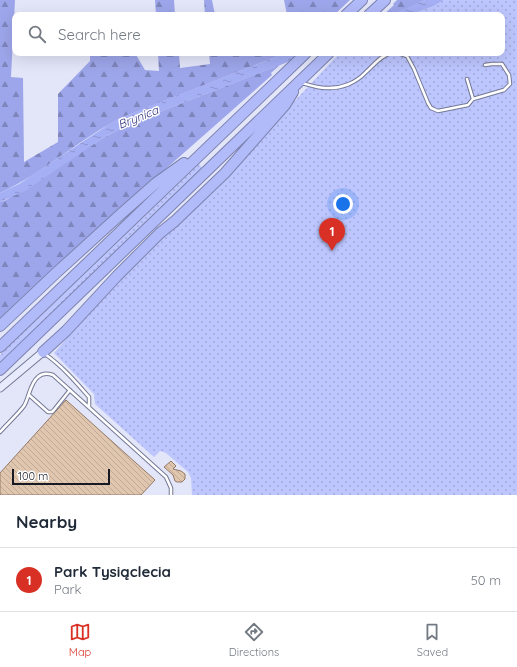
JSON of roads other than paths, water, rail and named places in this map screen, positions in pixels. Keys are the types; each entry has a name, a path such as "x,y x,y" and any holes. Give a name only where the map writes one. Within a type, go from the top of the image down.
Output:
{"highway":[{"path":"349,12 362,0"},
{"path":"372,12 385,0"},
{"path":"0,347 303,56"},
{"path":"0,370 325,56"},
{"path":"43,352 66,331 138,254 225,173 285,105 299,82"},
{"path":"0,326 56,273 156,183 216,139"}],"main road":[{"path":"0,388 43,352"}],"lane":[{"path":"299,82 326,88 353,83 365,74 376,62 385,56"},
{"path":"407,56 428,103 431,108 438,111 468,105 473,99 504,90 510,84 509,75 502,64 485,65"},
{"path":"467,79 473,99"},
{"path":"43,352 69,374 89,397 89,407"},
{"path":"0,432 23,406 35,379 43,374 52,375 166,477 171,488 171,495"},
{"path":"29,395 48,412 54,410 70,390"}],"water":[{"path":"425,0 444,0 418,12 398,12"},
{"name":"Brynica","path":"278,56 303,56 131,123 103,138 25,191 0,202 0,193 19,184 114,121"}],"place":[{"name":"Park Tysiąclecia","path":"332,251"}]}
